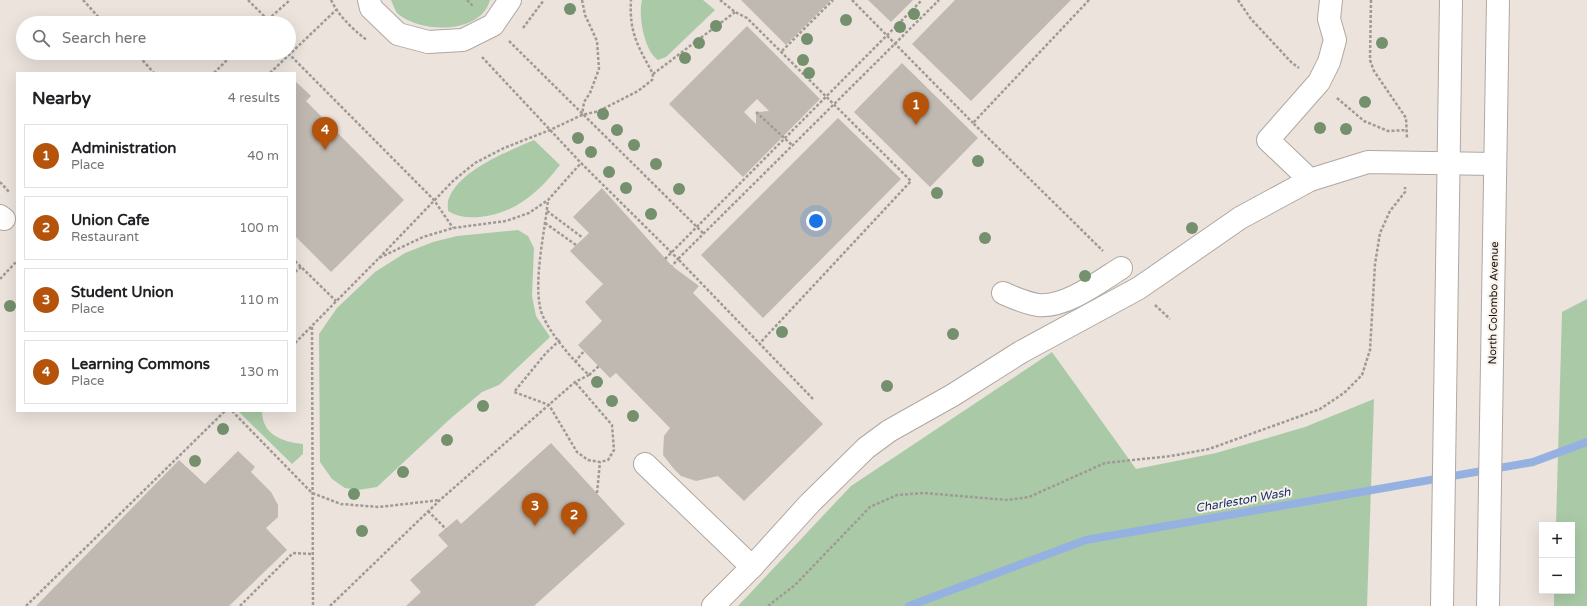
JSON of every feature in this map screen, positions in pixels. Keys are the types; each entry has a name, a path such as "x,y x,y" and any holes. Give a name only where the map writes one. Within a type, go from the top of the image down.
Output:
{"street":[{"path":"369,0 371,8 398,34 428,42 463,40 493,25 510,0"},
{"path":"1310,180 1268,140 1319,82 1329,62 1335,40 1329,19 1331,0"},
{"path":"1442,606 1451,0"},
{"name":"North Colombo Avenue","path":"1488,606 1498,0"},
{"path":"713,606 752,567 810,503 866,448 889,431 953,395 1021,352 1139,288 1240,218 1310,180 1368,162 1495,164"},
{"path":"1003,293 1019,300 1039,305 1056,302 1078,295 1121,268"},
{"path":"645,464 752,567"}],"path":[{"path":"83,0 98,16"},
{"path":"248,0 264,16"},
{"path":"272,16 290,0"},
{"path":"582,0 585,15 598,41 599,69 590,93 584,102 582,115"},
{"path":"296,340 312,326 434,200 475,163 504,148 550,130 582,115 599,111 638,91 652,80 653,74 635,41 630,18 631,0"},
{"path":"720,0 735,12 747,18 782,51 911,181 759,344"},
{"path":"782,51 833,0"},
{"path":"852,0 896,43 973,123 1121,268"},
{"path":"665,259 922,0"},
{"path":"672,266 939,0"},
{"path":"973,123 1089,0"},
{"path":"768,606 795,585 870,508 897,495 924,493 1008,500 1029,497 1105,463 1171,456 1209,449 1320,409 1344,393 1362,375 1370,350 1375,264 1380,233 1390,211 1405,192 1407,162 1406,118 1374,72 1370,60 1371,0"},
{"path":"296,47 336,10"},
{"path":"653,74 735,12"},
{"path":"510,42 582,115 704,234"},
{"path":"480,56 581,163 672,252 813,399"},
{"path":"142,60 153,72"},
{"path":"215,72 227,60"},
{"path":"271,72 282,60"},
{"path":"294,60 434,200 453,228"},
{"path":"756,112 793,146"},
{"path":"379,258 423,237 453,228 506,221 529,213 548,200 581,163"},
{"path":"548,200 539,275 540,307 552,331 575,362 589,375"},
{"path":"547,211 584,238"},
{"path":"545,223 576,245"},
{"path":"0,279 16,262"},
{"path":"296,262 336,301"},
{"path":"296,271 301,267"},
{"path":"1139,288 1170,319"},
{"path":"312,326 313,606"},
{"path":"560,340 546,353 514,392 549,405 577,452 588,460 600,462 608,460 614,450 612,425 575,382"},
{"path":"575,362 584,351"},
{"path":"330,606 440,500 575,382 589,375 599,366"},
{"path":"26,606 224,412"},
{"path":"233,412 312,494 341,504 379,507 440,500"},
{"path":"597,493 600,462"},
{"path":"428,511 446,529"},
{"path":"240,606 293,553 312,554"}],"green space":[{"path":"391,0 490,0 484,11 475,19 463,25 435,27 408,21 398,14"},
{"path":"642,0 703,0 715,10 666,57 658,60 649,49 643,32 641,14"},
{"path":"534,140 560,165 544,184 526,200 505,211 480,217 459,216 448,211 449,198 464,178 474,170 498,156"},
{"path":"518,230 528,236 534,248 532,296 536,316 550,337 499,385 482,392 450,419 377,487 358,490 345,488 332,479 320,462 319,334 337,308 375,272 405,253 433,242 457,236"},
{"path":"1587,299 1587,606 1554,606 1554,594 1575,594 1575,522 1556,522 1562,312"},
{"path":"1052,352 1136,469 1216,453 1305,427 1374,399 1367,606 738,606 851,486"},
{"path":"239,412 262,412 266,426 275,436 295,443 303,444 303,454 292,464"}],"building":[{"path":"741,0 831,0 786,45"},
{"path":"868,0 913,0 891,22"},
{"path":"955,0 1071,0 971,101 912,44"},
{"path":"747,26 820,99 743,177 669,104","holes":["757,99 769,111 756,112 756,124 744,112"]},
{"path":"902,63 978,138 930,187 854,112"},
{"path":"296,82 311,96 306,101 404,200 331,272 296,237"},
{"path":"838,118 901,179 763,318 701,255"},
{"path":"602,188 672,266 699,286 693,293 823,424 744,501 718,476 696,481 681,476 663,455 664,436 670,428 616,373 610,378 578,345 602,321 585,302 603,284 570,251 589,233 573,217"},
{"path":"551,443 625,524 534,606 406,606 421,592 410,580 448,546 438,535 457,519 461,524"},
{"path":"238,451 255,467 251,472 271,492 278,505 278,517 266,528 287,550 229,606 36,606 179,460 205,484"}],"waterway":[{"name":"Charleston Wash","path":"909,606 1086,540 1533,462 1587,442"}],"place":[{"name":"Administration","path":"916,125"},
{"name":"Learning Commons","path":"325,150"},
{"name":"Student Union","path":"535,526"},
{"name":"Union Cafe","path":"574,535"}]}
